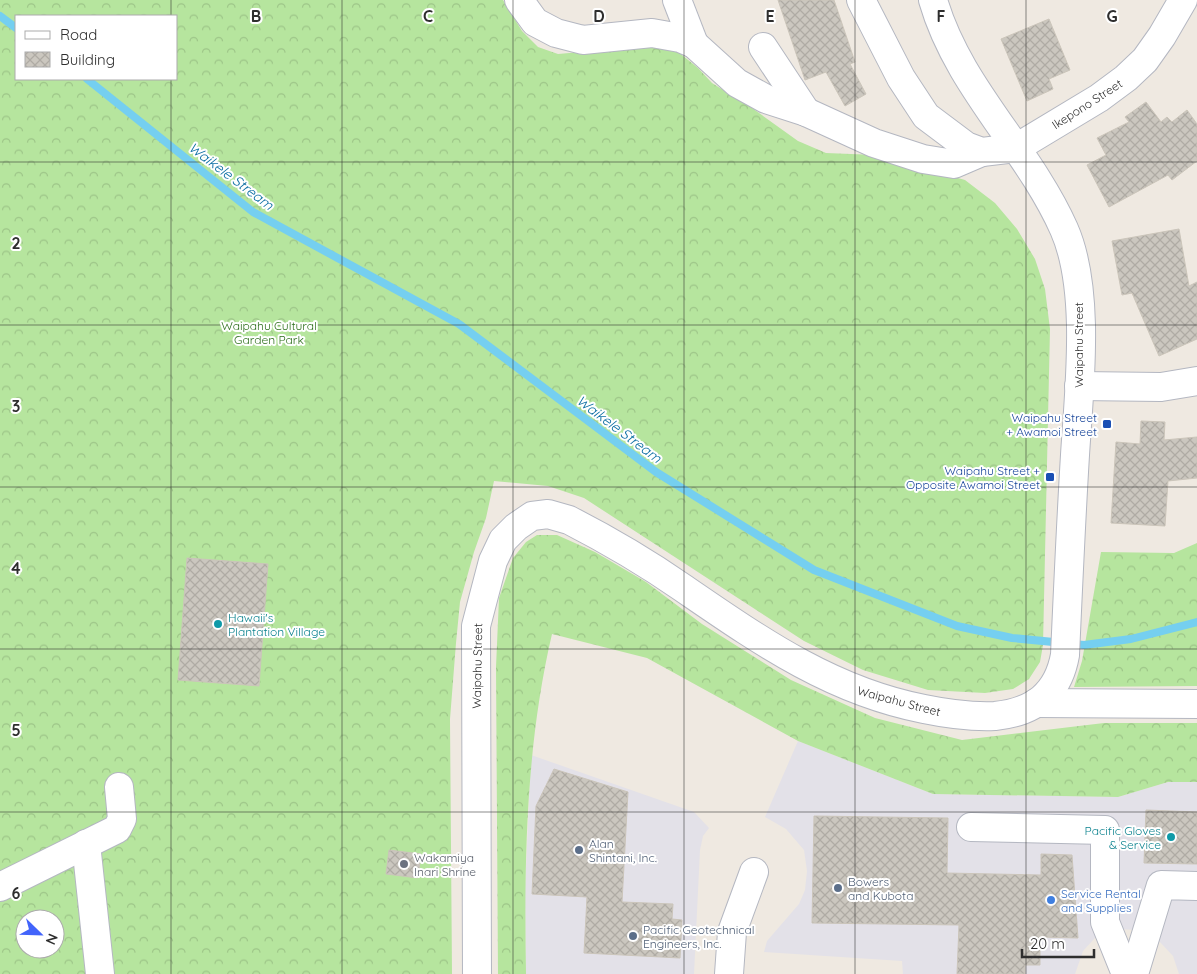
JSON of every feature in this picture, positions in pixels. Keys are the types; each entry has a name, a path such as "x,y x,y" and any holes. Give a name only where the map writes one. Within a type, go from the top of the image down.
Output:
{"street":[{"path":"519,0 535,22 556,33 583,40 652,33 680,38 694,44 737,83 766,99 806,112 874,143 923,159 954,164 982,152 1016,148"},
{"path":"677,0 694,44"},
{"path":"861,0 901,78 926,116 966,146 982,152"},
{"name":"Waipahu Street","path":"477,974 476,626 493,561 503,540 516,526 532,516 548,514 570,520 597,534 682,587 762,643 800,664 846,687 912,707 956,715 1002,715 1021,711 1036,703 1053,689 1062,675 1065,655 1079,386 1080,317 1073,256 1065,231 1052,204 1016,148 976,92 953,51 933,0"},
{"name":"Ikepono Street","path":"1016,148 1099,98 1126,78 1145,60 1162,36 1183,0"},
{"path":"763,47 806,112"},
{"path":"1079,386 1161,387 1197,381"},
{"path":"1036,703 1197,704"},
{"path":"0,887 117,829 122,819 119,787"},
{"path":"971,827 1105,830 1105,922 1126,974"},
{"path":"86,844 100,974"},
{"path":"729,974 732,932 754,872"},
{"path":"1134,974 1161,885 1197,886"}],"shaded area":[{"path":"798,741 933,794 1118,797 1168,782 1197,782 1197,974 1179,974 1173,956 1158,940 1137,930 1117,929 1095,938 1083,951 1075,974 903,974 902,961 764,952 767,941 799,904 805,890 807,871 804,850 786,829 765,817"},
{"path":"531,755 694,812 709,828 703,836 700,850 694,974 526,974 525,892"}],"green space":[{"name":"Waipahu Cultural Garden Park","path":"0,0 503,0 522,31 538,47 558,54 649,46 677,51 698,68 712,83 752,108 798,141 826,153 876,155 965,180 995,203 1017,229 1035,259 1045,289 1050,329 1043,645 1040,662 1029,679 1013,689 985,693 928,690 863,670 804,641 584,498 548,486 494,481 486,518 460,602 450,719 452,974 0,974"},
{"path":"537,535 557,535 595,552 646,582 702,624 791,680 875,718 962,740 1104,723 1197,723 1197,782 1168,782 1118,797 933,794 798,741 647,658 552,634 537,718 528,803 526,974 498,974 496,667 499,598 513,558 526,542"},
{"path":"1197,543 1197,686 1074,687 1082,661 1101,552 1174,553"}],"building":[{"path":"778,0 834,0 855,62 850,64 866,94 845,106 826,72 805,80"},
{"path":"1049,19 1070,70 1049,79 1053,89 1027,101 1001,39"},
{"path":"1146,102 1161,122 1167,117 1172,122 1187,110 1197,124 1197,161 1172,180 1168,175 1109,207 1087,165 1106,155 1097,138 1129,122 1125,117"},
{"path":"1179,229 1189,286 1197,282 1197,339 1159,356 1132,293 1122,295 1112,241"},
{"path":"1141,421 1165,422 1164,440 1197,437 1197,478 1168,481 1165,526 1111,523 1116,442 1140,444"},
{"path":"187,558 268,564 259,686 178,680"},
{"name":"Alan Shintani, Inc.","path":"554,769 628,792 622,902 673,904 672,919 682,920 680,958 584,953 587,897 532,894 536,806"},
{"name":"Pacific Gloves & Service","path":"1146,810 1197,812 1197,864 1144,863"},
{"path":"814,816 948,818 947,873 1041,875 1041,854 1072,855 1078,938 1040,937 1040,965 1025,965 1025,974 957,974 959,925 812,923"},
{"name":"Wakamiya Inari Shrine","path":"389,850 421,854 418,878 386,874"}],"waterway":[{"name":"Waikele Stream","path":"0,16 15,27"},
{"name":"Waikele Stream","path":"88,80 253,212 459,324 656,472 814,570 957,626 1012,638 1084,645 1131,639 1197,622"}],"place":[{"name":"Waipahu Street + Awamoi Street","path":"1107,424"},
{"name":"Waipahu Street + Opposite Awamoi Street","path":"1050,477"},
{"name":"Hawaii's Plantation Village","path":"218,624"},
{"name":"Pacific Gloves & Service","path":"1171,837"},
{"name":"Alan Shintani, Inc.","path":"579,850"},
{"name":"Wakamiya Inari Shrine","path":"404,864"},
{"name":"Bowers and Kubota","path":"838,888"},
{"name":"Service Rental and Supplies","path":"1051,900"},
{"name":"Pacific Geotechnical Engineers, Inc.","path":"633,936"}]}
